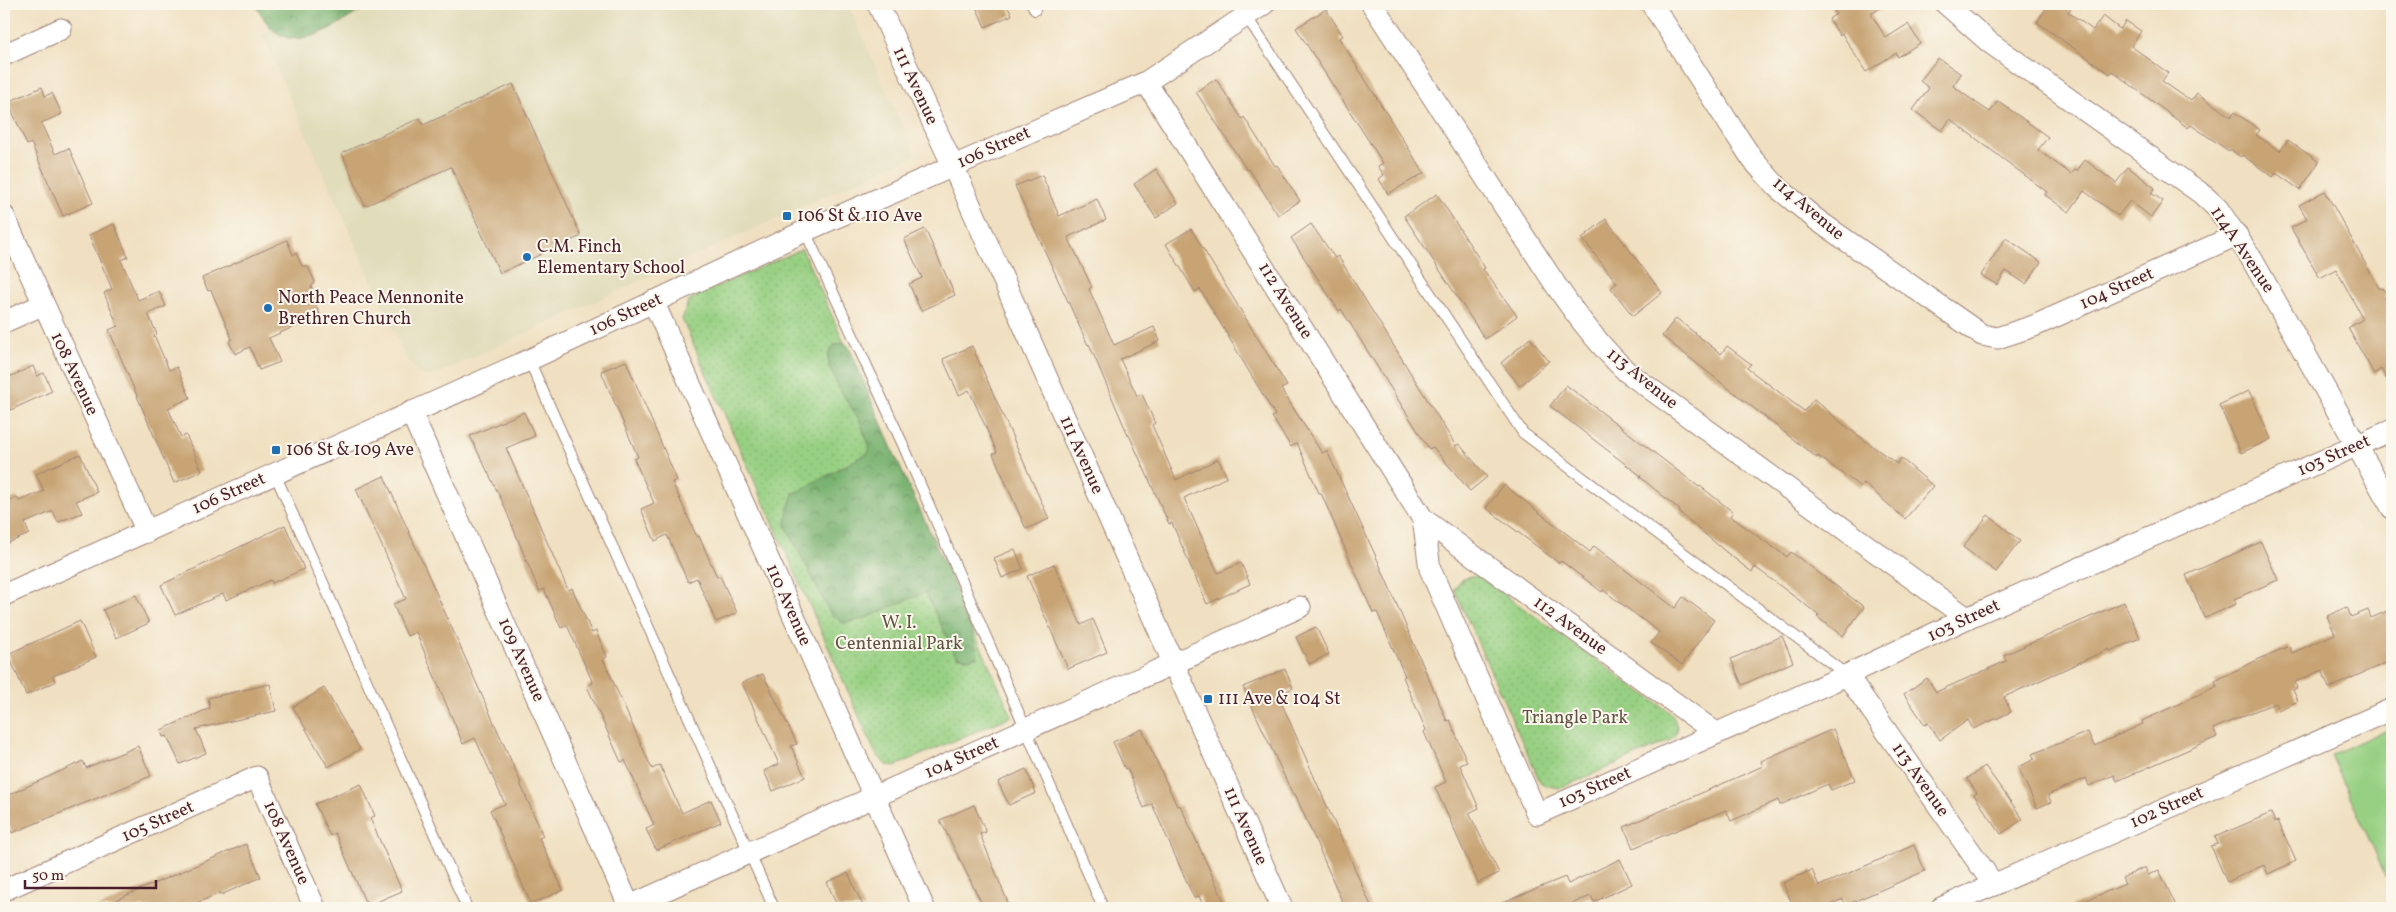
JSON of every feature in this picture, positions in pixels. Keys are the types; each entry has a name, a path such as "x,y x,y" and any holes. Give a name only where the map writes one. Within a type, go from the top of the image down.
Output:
{"street":[{"name":"111 Avenue","path":"878,4 953,166 1282,908"},
{"name":"106 Street","path":"4,595 529,360 805,231 1146,82 1264,4"},
{"name":"113 Avenue","path":"1372,4 1562,294 1603,349 1627,372 1967,618"},
{"name":"114 Avenue","path":"1652,4 1753,160 1778,188 1817,220 1963,324 1982,336 1996,338"},
{"name":"114A Avenue","path":"1946,4 1955,14 1989,42 2202,194 2218,209 2237,235 2392,508"},
{"path":"4,54 61,29"},
{"name":"112 Avenue","path":"1146,82 1424,519 1716,733"},
{"name":"108 Avenue","path":"4,216 42,305 146,532"},
{"name":"104 Street","path":"1996,338 2034,326 2237,235"},
{"name":"110 Avenue","path":"653,302 924,908"},
{"path":"4,322 42,305"},
{"name":"109 Avenue","path":"411,412 628,908"},
{"name":"103 Street","path":"1537,814 1847,675 1967,618 2392,430"},
{"name":"112 Avenue","path":"1424,519 1430,568 1537,814"},
{"name":"104 Street","path":"628,908 1300,606"},
{"name":"113 Avenue","path":"1847,675 1994,884"},
{"name":"102 Street","path":"1941,908 2392,709"},
{"name":"108 Avenue","path":"257,777 315,908"},
{"name":"105 Street","path":"4,890 257,777"}],"lane":[{"path":"1246,16 1523,433 1847,675"},
{"path":"805,231 904,447 1103,908"},
{"path":"529,360 774,908"},
{"path":"275,474 467,908"}],"shaded area":[{"name":"C.M. Finch Elementary School","path":"330,4 848,4 915,155 432,376 424,375 418,373 406,358 262,35"}],"green space":[{"path":"255,4 371,4 338,25 312,36 299,38 287,37 276,32 267,23"},
{"name":"W. I. Centennial Park","path":"802,249 1012,716 895,766 886,765 875,752 682,319 688,302 700,294"},
{"path":"845,343 849,347 896,458 965,608 978,656 969,659 956,656 925,592 864,619 844,623 831,615 786,526 787,512 793,494 868,453 870,448 859,419 841,392 829,366 828,354 834,345"},
{"name":"Triangle Park","path":"1478,576 1671,713 1677,727 1674,737 1568,785 1559,788 1541,784 1454,589 1463,579"},
{"path":"2392,727 2392,876 2387,879 2331,755"}],"building":[{"path":"975,4 1006,4 1012,15 985,27"},
{"path":"1829,4 1887,4 1871,14 1886,38 1908,24 1920,43 1898,57 1896,53 1866,72 1842,34 1840,36 1829,19 1836,14"},
{"path":"2049,4 2074,4 2068,12 2093,30 2103,16 2120,29 2126,21 2141,31 2131,46 2168,73 2162,81 2191,101 2197,93 2231,117 2234,112 2260,130 2256,135 2280,151 2288,140 2319,162 2300,190 2276,173 2273,177 2242,155 2241,157 2230,149 2229,151 2191,125 2188,128 2112,71 2110,74 2037,22"},
{"path":"1326,9 1343,36 1339,38 1424,173 1388,194 1379,179 1384,175 1378,166 1383,163 1296,28"},
{"path":"1938,58 1961,74 1953,86 1978,104 1990,112 1998,101 2048,137 2038,150 2071,174 2075,170 2077,171 2085,160 2116,183 2128,167 2155,188 2151,193 2163,201 2151,217 2130,201 2118,216 2084,191 2069,212 2045,195 2047,192 1950,119 1942,131 1913,110 1929,88 1920,81"},
{"path":"1216,79 1242,119 1244,117 1300,201 1278,215 1196,92"},
{"path":"513,84 581,236 500,273 451,167 365,206 342,153 420,118 423,125"},
{"path":"42,87 45,96 52,93 62,114 41,123 55,154 69,148 93,203 63,216 31,143 27,145 8,102"},
{"path":"1156,169 1178,203 1156,218 1134,184"},
{"path":"1042,175 1059,216 1097,199 1106,220 1068,237 1092,287 1089,289 1114,345 1154,327 1160,341 1120,359 1137,396 1142,394 1155,423 1152,425 1176,480 1218,459 1227,477 1184,498 1218,573 1241,563 1250,584 1207,604 1172,523 1169,524 1089,344 1015,186"},
{"path":"2325,191 2379,288 2384,289 2387,295 2385,298 2392,310 2392,388 2381,369 2374,374 2348,328 2363,319 2336,269 2320,278 2291,228 2307,219 2299,205"},
{"path":"1437,194 1485,268 1483,269 1517,316 1485,339 1404,216"},
{"path":"1606,219 1662,293 1633,316 1611,288 1617,283 1582,238"},
{"path":"114,224 128,257 121,260 138,300 159,291 166,306 148,314 157,334 154,335 169,370 177,367 190,398 168,408 181,437 186,435 202,471 174,483 109,330 118,326 104,293 112,289 89,235"},
{"path":"1311,224 1335,258 1338,256 1456,446 1459,444 1487,477 1470,491 1433,447 1429,449 1341,309 1339,311 1291,238"},
{"path":"925,229 955,295 921,311 909,284 922,278 904,239"},
{"path":"1191,229 1287,386 1281,389 1322,453 1327,451 1378,561 1447,721 1450,720 1467,762 1460,765 1479,808 1469,813 1499,873 1478,883 1435,787 1446,782 1424,732 1426,730 1403,677 1405,676 1377,612 1373,613 1321,493 1319,493 1297,443 1291,447 1272,417 1275,415 1200,289 1195,292 1166,244"},
{"path":"2006,238 2041,262 2026,284 2006,271 1997,285 1981,275"},
{"name":"North Peace Mennonite Brethren Church","path":"287,240 293,255 296,253 302,266 308,267 315,282 311,287 317,299 314,301 320,315 269,338 280,362 259,370 250,347 235,354 229,341 232,339 211,290 208,291 202,278"},
{"path":"1676,318 1721,354 1727,346 1751,364 1747,368 1804,411 1814,399 1844,425 1897,464 1901,458 1933,486 1905,519 1864,483 1861,487 1818,456 1817,458 1662,336"},
{"path":"1530,338 1549,361 1520,386 1501,363"},
{"path":"972,346 1049,519 1026,529 993,454 997,452 969,390 959,395 943,359"},
{"path":"626,361 677,480 672,482 697,537 699,536 717,577 720,576 737,613 716,622 697,578 688,582 667,535 655,541 641,509 654,503 634,459 638,457 601,371"},
{"path":"33,366 37,376 44,373 52,391 4,413 4,391 9,388 5,379"},
{"path":"1566,385 1733,512 1730,516 1787,557 1791,552 1864,607 1843,636 1817,617 1819,615 1755,567 1752,572 1726,552 1679,512 1680,510 1641,476 1550,406"},
{"path":"2249,391 2271,439 2241,453 2219,405"},
{"path":"524,412 535,436 506,448 568,590 572,588 592,633 596,631 607,657 603,659 652,769 660,765 682,813 711,800 721,822 656,850 646,829 654,825 625,760 621,762 587,686 593,683 567,625 561,628 544,589 539,591 503,503 470,436"},
{"path":"80,454 97,492 76,501 82,513 58,522 53,511 25,523 29,534 8,543 4,534 4,502 17,497 19,501 44,491 36,474"},
{"path":"384,476 521,783 543,836 539,838 563,890 531,904 490,810 505,804 475,738 463,744 416,632 407,636 393,604 406,599 356,489"},
{"path":"1504,485 1590,552 1594,546 1675,608 1683,597 1714,620 1682,665 1651,643 1659,632 1561,561 1559,563 1486,508"},
{"path":"1988,515 2020,541 1996,572 1963,547"},
{"path":"285,525 304,569 272,583 271,580 226,600 223,594 175,615 161,585"},
{"path":"2261,542 2278,580 2234,599 2236,604 2205,618 2186,575"},
{"path":"1015,549 1023,569 1002,578 994,558"},
{"path":"1054,564 1081,625 1093,619 1107,652 1068,669 1027,576"},
{"path":"136,595 149,623 116,638 103,610"},
{"path":"2124,602 2140,638 2110,651 2109,649 2004,697 2011,712 1973,729 1968,720 1940,740 1928,723 1925,725 1904,694 1927,678 1936,692 2006,661 2004,655"},
{"path":"2347,607 2351,617 2368,610 2371,618 2392,609 2392,660 2329,688 2322,670 2295,682 2297,688 2293,690 2298,701 2278,710 2275,703 2213,729 2217,737 2117,781 2114,775 2089,786 2086,778 2048,795 2051,802 2037,808 2018,767 2035,759 2032,754 2088,732 2094,746 2143,724 2142,721 2217,686 2215,681 2259,659 2289,646 2292,653 2335,634 2327,616"},
{"path":"80,621 96,657 53,676 55,682 26,695 8,654"},
{"path":"1316,627 1329,654 1309,664 1296,637"},
{"path":"1782,636 1793,662 1742,685 1731,659"},
{"path":"1285,669 1293,688 1278,695 1372,908 1345,908 1295,794 1293,795 1243,687"},
{"path":"763,674 797,744 791,746 805,777 773,791 764,771 779,764 742,683"},
{"path":"270,684 276,711 196,729 206,753 180,764 167,736 163,737 161,730 210,708 208,698"},
{"path":"324,688 360,749 328,767 293,707"},
{"path":"1142,729 1177,806 1180,805 1227,908 1204,908 1199,896 1194,898 1152,804 1144,808 1127,768 1125,769 1113,742"},
{"path":"1833,729 1855,780 1831,790 1828,784 1780,805 1778,800 1731,821 1726,810 1633,848 1624,827 1763,766 1761,761"},
{"path":"138,746 151,776 12,833 4,814 4,797 83,761 86,768"},
{"path":"1985,766 2023,819 2001,834 1974,795 1977,793 1967,779"},
{"path":"1026,769 1036,793 1009,805 998,782"},
{"path":"361,784 375,816 370,818 402,891 367,906 335,833 330,836 315,804"},
{"path":"974,805 986,832 980,834 1010,908 984,908 940,820"},
{"path":"2271,813 2275,822 2278,821 2296,861 2268,874 2264,865 2227,882 2211,846 2218,844 2215,837"},
{"path":"246,844 261,877 221,895 220,893 185,908 97,908"},
{"path":"1914,845 1925,871 1846,905 1843,899 1823,908 1794,908 1783,883 1812,870 1819,886"},
{"path":"1620,859 1632,884 1594,902 1591,896 1561,908 1489,908 1565,877 1568,884"},
{"path":"2145,867 2148,875 2159,870 2177,908 2068,908 2125,884 2122,878"},
{"path":"848,873 864,908 838,908 827,882"}],"place":[{"name":"106 St & 110 Ave","path":"787,216"},
{"name":"C.M. Finch Elementary School","path":"527,257"},
{"name":"North Peace Mennonite Brethren Church","path":"268,308"},
{"name":"106 St & 109 Ave","path":"276,450"},
{"name":"111 Ave & 104 St","path":"1208,699"}]}
